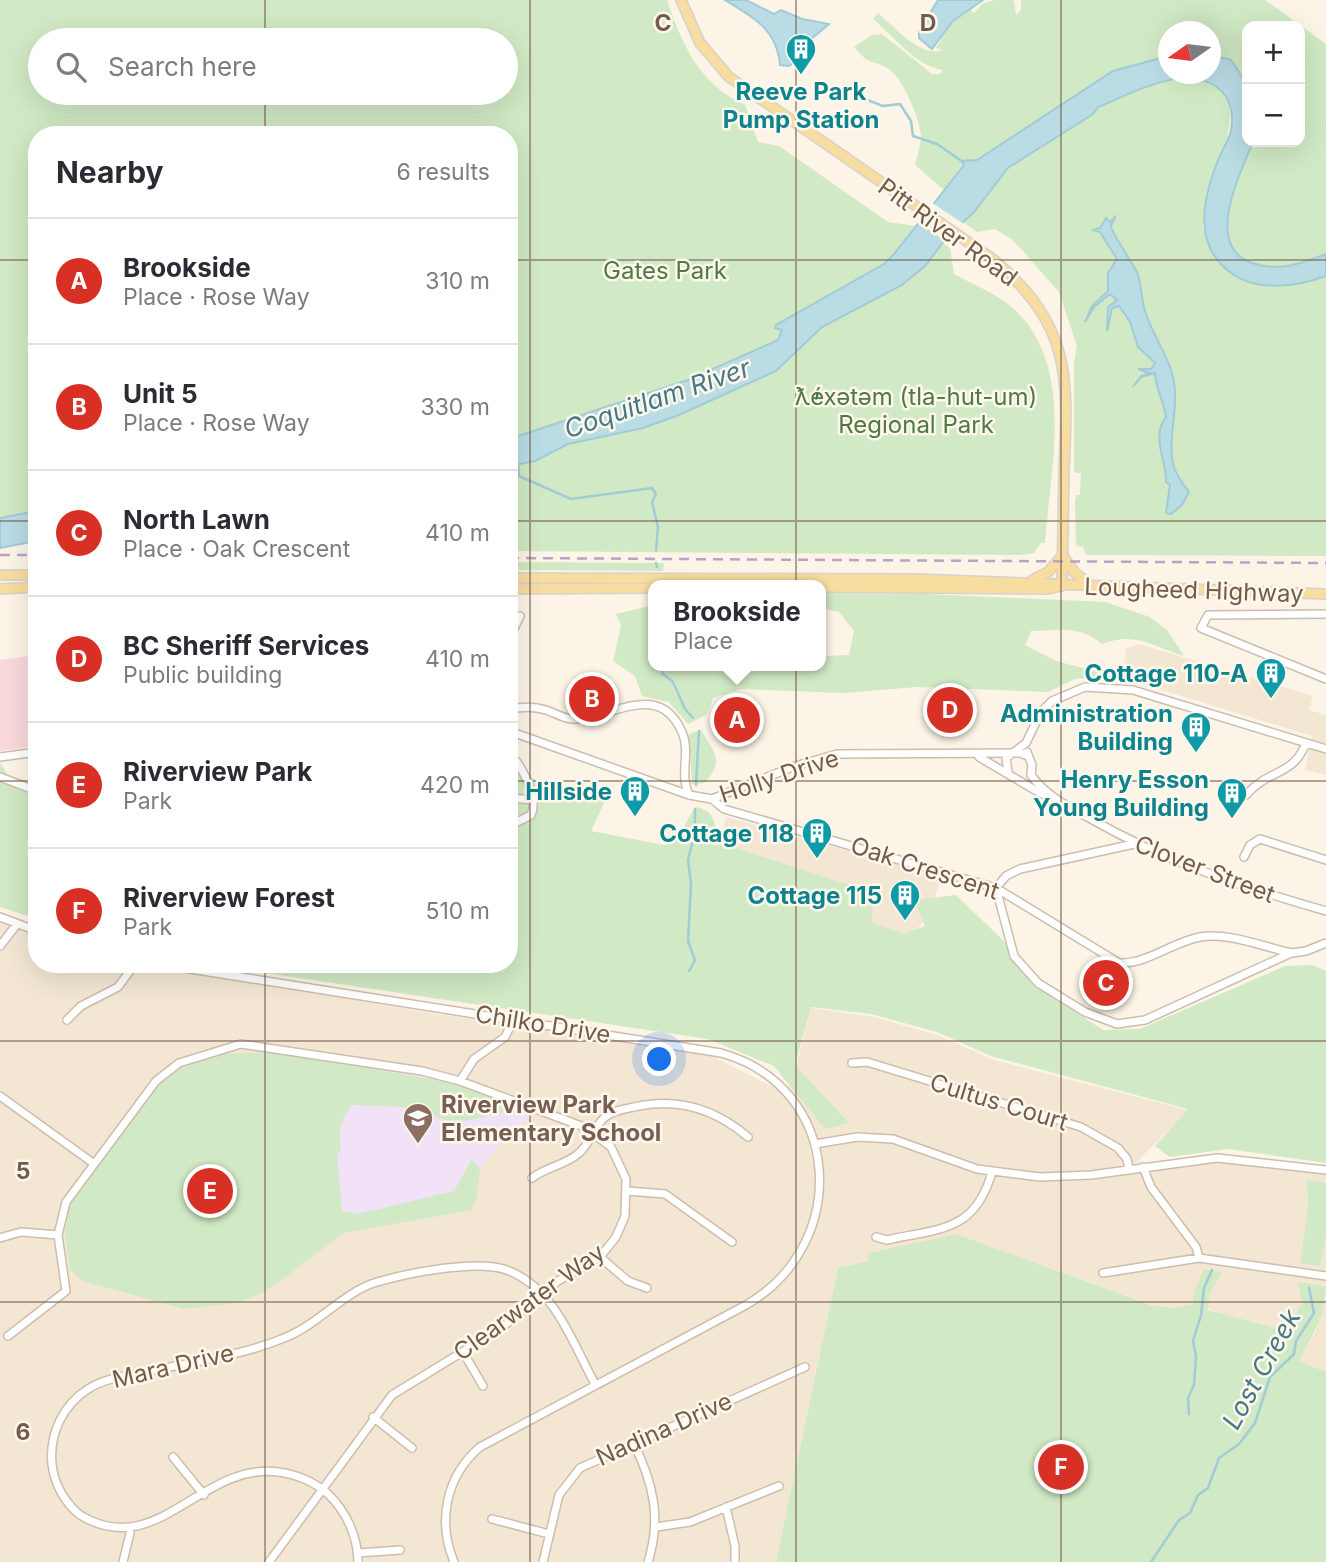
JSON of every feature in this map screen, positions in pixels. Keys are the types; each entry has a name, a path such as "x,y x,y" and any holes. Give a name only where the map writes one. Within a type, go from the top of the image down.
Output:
{"main road":[{"name":"Pitt River Road","path":"681,0 701,43 729,77 975,246 1021,283 1039,306 1059,348 1067,405 1062,586"},
{"path":"1027,582 1048,572 1063,555 1074,573 1093,587"},
{"path":"0,575 28,575"},
{"name":"Lougheed Highway","path":"518,578 768,580"},
{"name":"Lougheed Highway","path":"826,580 1027,582 1062,586 1326,594"},
{"name":"Lougheed Highway","path":"826,587 1052,589 1062,586"},
{"path":"0,589 28,587"},
{"path":"518,589 648,589"}],"street":[{"path":"1326,614 1208,615 1201,628 1326,679"},
{"path":"518,620 520,616"},
{"path":"1026,743 1032,765 1031,775 1018,779 1008,772 1004,762 1010,754 1026,743 1041,712 1060,696 1085,687 1116,686 1326,749"},
{"path":"518,708 530,706 572,719 638,704 654,704 667,712 681,731 684,740 683,777 689,795"},
{"name":"Holly Drive","path":"518,734 689,795 712,799 795,766 837,754 1010,754"},
{"path":"1246,795 1261,779 1292,766 1306,743"},
{"path":"0,757 28,753"},
{"path":"1010,754 1020,753 1028,757"},
{"name":"Holly Drive","path":"975,755 1008,772"},
{"path":"518,764 534,800 531,815 518,822"},
{"name":"Clover Street","path":"1031,775 1052,797"},
{"path":"0,776 28,787"},
{"name":"Clover Street","path":"1018,779 1134,844 1215,878 1326,911"},
{"path":"518,799 534,800"},
{"name":"Oak Crescent","path":"712,799 724,809 996,888 1119,963 1134,964 1182,942 1203,936 1292,953 1326,943"},
{"path":"1244,857 1250,845 1260,839 1326,860"},
{"path":"1134,844 1020,869 1006,876 996,888 1014,956 1038,983 1085,1012 1117,1024 1145,1020 1292,953"},
{"path":"0,917 28,928"},
{"path":"0,946 17,924"},
{"path":"67,1020 80,1006 118,987 128,973"},
{"name":"Chilko Drive","path":"217,973 736,1057 770,1077 787,1093 808,1125 815,1144 820,1185 815,1217 804,1245 785,1274 746,1305 495,1437 467,1460 454,1482 446,1506 446,1535 454,1562"},
{"path":"460,1081 474,1059 505,1037 514,1019"},
{"name":"Clearwater Way","path":"8,1336 65,1293 58,1235 68,1197 162,1075 188,1060 235,1045 259,1045 422,1071 460,1081 572,1122 594,1133 615,1154 624,1172 628,1191 622,1225 600,1257 558,1281 506,1325 397,1391 373,1417 269,1562"},
{"name":"Cultus Court","path":"852,1063 867,1062 1081,1127 1118,1148 1127,1159 1129,1169"},
{"path":"0,1096 93,1163"},
{"path":"532,1178 543,1170 576,1156 602,1121 613,1113 649,1103 672,1102 722,1117 747,1138"},
{"path":"815,1144 857,1137 893,1139 992,1172 1058,1178 1231,1158 1326,1170"},
{"path":"1143,1167 1147,1179 1196,1247 1199,1258"},
{"path":"876,1237 887,1240 959,1222 982,1201 992,1172"},
{"path":"628,1191 665,1194 732,1242"},
{"path":"0,1238 21,1232 58,1235"},
{"path":"600,1257 628,1281 647,1288"},
{"path":"1103,1273 1199,1258 1326,1276"},
{"name":"Mara Drive","path":"130,1533 104,1528 80,1515 63,1496 54,1475 52,1452 56,1429 69,1405 88,1389 118,1378 252,1349 285,1338 315,1322 364,1287 387,1279 488,1266 515,1274 544,1294 595,1384"},
{"path":"463,1352 483,1386"},
{"name":"Nadina Drive","path":"543,1562 559,1495 573,1474 593,1460 805,1367"},
{"path":"373,1417 412,1448"},
{"path":"633,1442 652,1488 656,1527 648,1562"},
{"path":"173,1457 204,1495"},
{"path":"123,1562 130,1533 167,1523 232,1478 261,1471 290,1474 321,1488 344,1514 358,1558 400,1550"},
{"path":"656,1527 685,1523 779,1486"},
{"path":"726,1507 735,1546 735,1562"},
{"path":"492,1519 549,1534"}],"shaded area":[{"path":"1139,644 1313,696 1309,710 1326,715 1326,775 1305,770 1312,736 1123,678 1126,649"},
{"path":"28,656 28,747 0,751 0,660"},
{"path":"726,817 941,876 931,912 906,943 718,848"},
{"path":"0,919 28,929 28,973 201,973 423,1012 637,1042 714,1057 771,1086 791,1086 811,1008 875,1017 940,1036 994,1060 1188,1110 1128,1171 1226,1162 1326,1174 1326,1286 1297,1283 1302,1304 1283,1338 1208,1309 1209,1295 1221,1272 1194,1290 1193,1304 1175,1308 1149,1304 956,1234 873,1254 868,1261 838,1268 776,1562 0,1562"},
{"name":"Riverview Park Elementary School","path":"371,1066 459,1084 505,1102 510,1108 530,1117 507,1136 480,1168 477,1196 472,1210 343,1233 332,1111"},
{"path":"1326,1299 1326,1372 1299,1361 1315,1333"}],"green space":[{"name":"Gates Park","path":"0,0 667,0 686,48 704,75 729,97 745,105 758,142 779,146 888,222 915,226 906,237 928,252 941,242 950,248 954,274 1008,304 1033,332 1046,359 1052,389 1054,451 1045,543 1041,543 1034,553 518,551 518,461 574,442 518,458 518,126 28,126 28,513 0,517"},
{"path":"994,0 1014,0 1016,15 1021,10 1021,0 1265,0 1294,21 1242,21 1242,75 1233,64 1221,58 1221,21 1158,21 1158,59 1113,71 977,160 962,160 964,165 944,190 915,165 921,141 920,131 911,102 900,82 885,66 869,61 854,47 872,35 882,34 932,74 940,74 943,70 914,57 873,19 878,13 917,46 926,50 943,50 936,48 953,21 971,10 974,13 982,4"},
{"path":"1305,29 1326,44 1326,556 1086,555 1083,547 1076,546 1075,503 1076,495 1080,495 1081,473 1074,470 1074,363 1077,346 1059,292 1013,240 995,229 977,232 962,221 974,212 960,189 1013,164 1093,114 1098,107 1158,83 1208,84 1228,99 1228,131 1208,195 1203,230 1233,249 1228,223 1237,181 1251,147 1305,147"},
{"path":"518,562 664,563 663,571 518,570"},
{"path":"826,593 924,594 1105,602 1150,617 1167,630 1184,656 1134,639 1102,644 1076,631 1031,631 1025,645 1056,661 1098,672 1104,677 1075,679 1048,692 917,687 843,693 741,689 713,698 706,715 688,724 669,702 642,696 635,676 613,661 621,626 616,614 648,606 648,671 826,671 826,656 849,655 854,631 839,612 826,609"},
{"path":"701,730 713,750 715,767 705,783 692,784 689,734"},
{"path":"0,762 11,782 28,787 28,916 0,907"},
{"path":"518,771 553,788 605,801 591,831 664,845 676,841 695,807 705,810 713,819 717,834 744,851 874,893 871,922 904,934 925,926 914,900 956,895 1007,944 1021,969 1043,991 1103,1030 1140,1029 1285,966 1313,965 1326,971 1326,1163 1228,1149 1170,1157 1155,1146 1188,1109 991,1056 937,1032 871,1014 811,1007 795,1065 849,1123 825,1129 774,1066 708,1039 266,973 518,973"},
{"path":"275,1052 459,1084 505,1102 510,1108 506,1112 456,1123 403,1107 352,1105 343,1121 340,1132 341,1151 337,1154 342,1211 358,1214 454,1191 472,1159 480,1168 477,1196 472,1210 343,1233 278,1283 252,1298 235,1303 184,1309 83,1281 70,1270 65,1232 69,1207 87,1178 159,1083 182,1068 224,1054"},
{"path":"1307,1180 1326,1183 1326,1237 1320,1266 1300,1263 1308,1207"},
{"path":"956,1234 1151,1305 1175,1308 1193,1304 1194,1291 1204,1269 1222,1272 1209,1295 1208,1310 1286,1331 1302,1303 1297,1282 1326,1286 1321,1316 1299,1361 1326,1372 1326,1562 776,1562 838,1268 868,1261 869,1253"}],"water":[{"path":"725,0 746,0 774,14 781,10 802,19 829,24 804,45 802,58 789,66 780,65 769,33 754,19"},
{"path":"938,0 983,0 953,21 932,49 919,38 919,31"},
{"name":"Coquitlam River","path":"1221,58 1231,60 1242,76 1242,147 1251,147 1229,208 1227,226 1230,241 1237,254 1252,263 1280,267 1326,254 1326,276 1292,285 1255,284 1234,275 1221,264 1212,251 1206,237 1205,207 1212,176 1231,131 1232,119 1229,102 1218,88 1211,84 1221,84"},
{"name":"Coquitlam River","path":"1158,59 1158,83 1098,107 1093,114 1008,168 974,212 948,236 925,266 902,285 822,327 776,371 679,415 643,428 568,444 535,461 518,464 518,436 688,380 778,340 782,330 775,328 776,325 884,264 964,165 961,161 977,160 1113,71"},
{"path":"1115,217 1112,229 1137,272 1146,314 1172,373 1175,396 1173,464 1189,492 1182,505 1171,514 1166,513 1170,485 1166,482 1159,442 1161,425 1166,417 1155,373 1141,377 1133,387 1141,376 1150,373 1138,369 1151,369 1155,363 1138,347 1130,322 1119,306 1112,308 1107,331 1108,307 1117,300 1110,294 1094,307 1085,322 1092,306 1108,291 1108,273 1117,259 1100,232 1092,230 1100,228 1106,218 1110,222"},
{"path":"28,513 28,543 0,548 0,518"}],"pier":[{"path":"931,202 964,224 947,242 917,222"}],"waterway":[{"path":"865,99 883,106 900,104 911,121 913,136 937,144 963,162"},
{"path":"518,464 519,476 571,499 652,488 656,494 652,502 658,527 656,551"},
{"path":"656,563 657,567"},
{"path":"662,671 673,682 685,709 693,718"},
{"path":"696,785 699,731"},
{"path":"689,971 695,960 688,941 691,884 688,860 695,833 695,809"},
{"path":"1189,1414 1188,1398 1194,1385 1196,1356 1193,1341 1201,1315 1204,1288 1212,1270"},
{"name":"Lost Creek","path":"1151,1562 1179,1520 1190,1513 1198,1495 1208,1488 1219,1458 1239,1444 1255,1423 1270,1377 1294,1354 1296,1341 1314,1313 1309,1288"}],"railway":[{"path":"0,555 28,555"},
{"path":"518,558 1326,563"}],"place":[{"name":"Reeve Park Pump Station","path":"801,76"},
{"name":"Unit 5","path":"592,699"},
{"name":"Cottage 110-A","path":"1271,700"},
{"name":"BC Sheriff Services","path":"950,710"},
{"name":"Brookside","path":"737,720"},
{"name":"Administration Building","path":"1196,754"},
{"name":"Hillside","path":"635,818"},
{"name":"Henry Esson Young Building","path":"1232,820"},
{"name":"Cottage 118","path":"817,860"},
{"name":"Cottage 115","path":"905,922"},
{"name":"North Lawn","path":"1106,983"},
{"name":"Riverview Park Elementary School","path":"418,1145"},
{"name":"Riverview Park","path":"210,1191"},
{"name":"Riverview Forest","path":"1061,1467"}],"park label":[{"name":"ƛ̓éxətəm (tla-hut-um) Regional Park","path":"916,410"}]}
